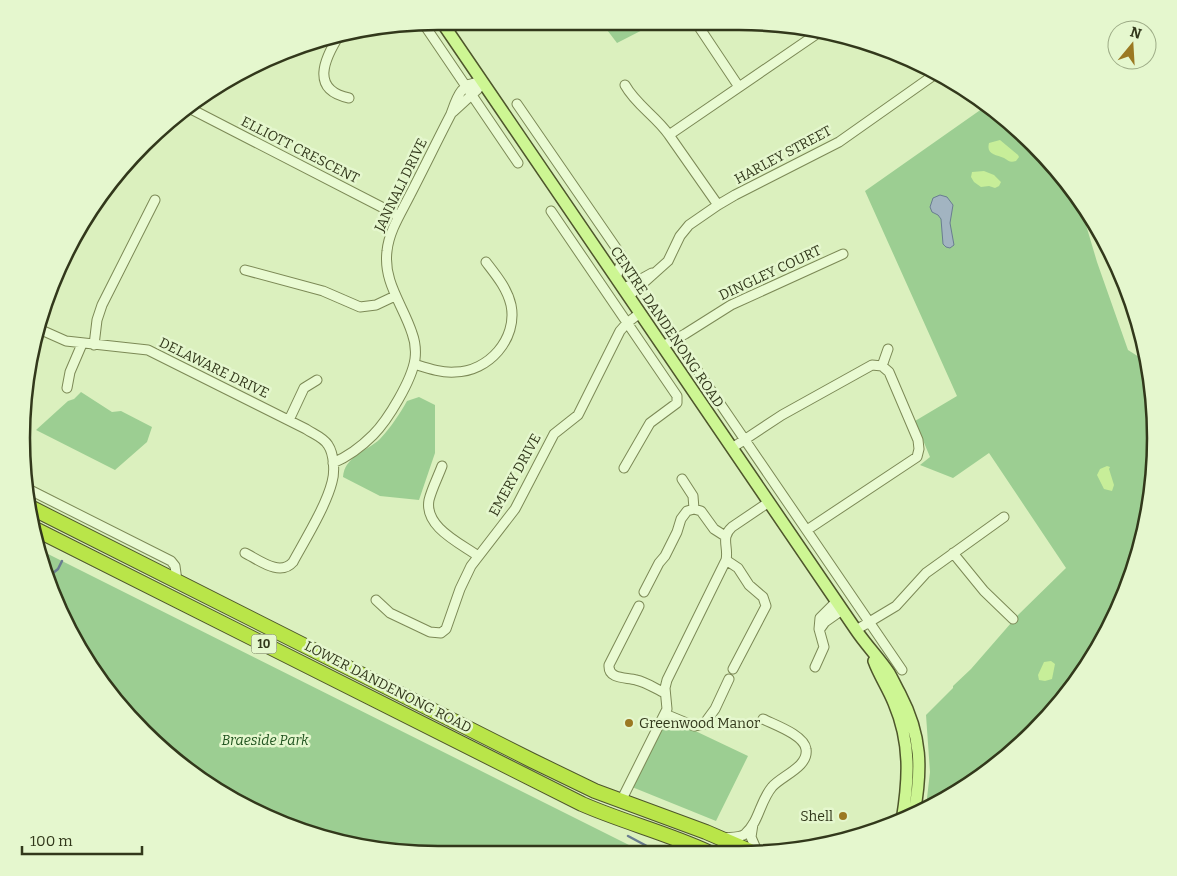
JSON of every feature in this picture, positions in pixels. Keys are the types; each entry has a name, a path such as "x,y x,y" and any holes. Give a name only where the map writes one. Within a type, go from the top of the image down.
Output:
{"highway":[{"name":"LOWER DANDENONG ROAD","path":"37,510 531,760 620,801 721,838 738,846"},
{"name":"LOWER DANDENONG ROAD","path":"41,532 582,804 694,846"}],"main road":[{"name":"CENTRE DANDENONG ROAD","path":"446,30 869,650 889,674 909,711 915,728 920,765 915,806"},
{"name":"CENTRE DANDENONG ROAD","path":"869,650 894,702 907,752 908,783 904,811"}],"street":[{"path":"428,30 518,163"},
{"path":"701,30 739,87"},
{"path":"669,135 812,37"},
{"path":"334,43 325,64 324,79 326,85 334,93 349,98"},
{"name":"HARLEY STREET","path":"626,293 668,261 684,230 718,206 839,142 930,78"},
{"path":"466,86 473,82 482,82"},
{"name":"JANNALI DRIVE","path":"451,114 477,90 482,82"},
{"path":"625,85 633,97 661,124 718,206"},
{"name":"JANNALI DRIVE","path":"332,460 350,453 374,434 388,416 414,364 415,353 412,334 390,284 386,258 389,241 399,216 451,114 457,97 466,86"},
{"path":"517,104 621,255 622,260 616,278"},
{"name":"ELLIOTT CRESCENT","path":"194,111 399,216"},
{"path":"512,126 526,117"},
{"path":"94,345 97,320 102,305 155,200"},
{"path":"551,211 677,396 676,403 650,423 624,468"},
{"name":"DINGLEY COURT","path":"666,351 685,334 731,305 843,254"},
{"path":"414,364 447,372 466,371 484,364 503,345 510,327 512,307 506,289 486,262"},
{"path":"245,270 323,291 360,306 376,305 395,296"},
{"name":"EMERY DRIVE","path":"376,600 390,613 430,632 441,633 448,626 460,589 478,556 515,510 554,434 578,415 617,335 627,322 640,314"},
{"name":"DELAWARE DRIVE","path":"44,333 59,339 82,344 148,350 289,420 313,434 332,460"},
{"name":"CENTRE DANDENONG ROAD","path":"678,342 902,670"},
{"path":"67,388 70,372 82,344"},
{"path":"882,366 888,349"},
{"path":"732,448 789,411 872,366 882,366 891,375 918,440 919,449 917,457 807,530"},
{"path":"289,420 304,388 316,380"},
{"path":"245,553 278,569 285,569 291,565 330,490 333,476 332,460"},
{"path":"442,466 429,501 429,513 439,528 478,556"},
{"path":"682,479 693,496 694,509"},
{"path":"33,492 174,564 177,571 177,581"},
{"path":"620,801 665,714 667,704 665,693 669,674 726,560 725,536 732,527 769,502"},
{"path":"644,592 677,532 682,516 687,511 694,509 701,512 714,529 725,536"},
{"path":"856,630 896,606 926,572 1004,517"},
{"path":"953,553 984,591 1013,619"},
{"path":"726,560 738,568 749,585 763,598 766,606 733,669"},
{"path":"639,606 609,665 609,670 624,679 635,679 665,693"},
{"path":"815,667 824,647 820,629 820,618 839,606"},
{"path":"665,714 694,726 704,724 715,709 730,679"},
{"path":"721,838 745,834 753,824 769,791 776,782 804,761 806,754 805,746 798,737 763,719"},
{"path":"753,824 751,837 755,845"}],"green space":[{"path":"607,30 642,30 617,43"},
{"path":"981,110 1008,131 1046,169 1086,223 1128,350 1139,357 1144,385 1147,438 1144,491 1133,544 1116,594 1105,618 1078,665 1046,707 1008,745 987,762 966,777 927,800 930,772 926,715 971,669 1018,615 1066,568 989,453 953,478 920,465 930,457 915,421 957,396 865,191"},
{"path":"81,392 112,412 121,411 152,427 147,442 115,470 36,430 68,401 74,399"},
{"path":"419,397 435,405 435,453 419,500 380,496 343,477 347,464 380,439 395,421 407,401"},
{"name":"Braeside Park","path":"47,554 631,846 438,846 385,843 332,832 282,815 258,804 211,777 190,762 169,745 131,707 99,665 85,642 61,594"},
{"path":"667,720 689,728 748,756 716,821 632,787"}],"sand":[{"path":"1000,140 1018,155 1019,157 1016,161 1012,162 990,152 989,143"},
{"path":"984,171 994,175 1001,182 999,186 995,188 989,186 981,187 974,182 971,177 972,172"},
{"path":"1107,466 1110,467 1114,485 1112,491 1104,489 1097,475 1100,469"},
{"path":"1051,661 1055,664 1052,679 1039,680 1038,675 1044,662"}],"water":[{"path":"940,195 947,197 953,205 950,223 954,245 950,248 943,244 941,219 932,212 930,207 933,198"}],"waterway":[{"path":"53,573 58,569 62,561"},
{"path":"628,836 647,846"}],"place":[{"name":"Greenwood Manor","path":"629,723"},
{"name":"Shell","path":"843,816"}]}
